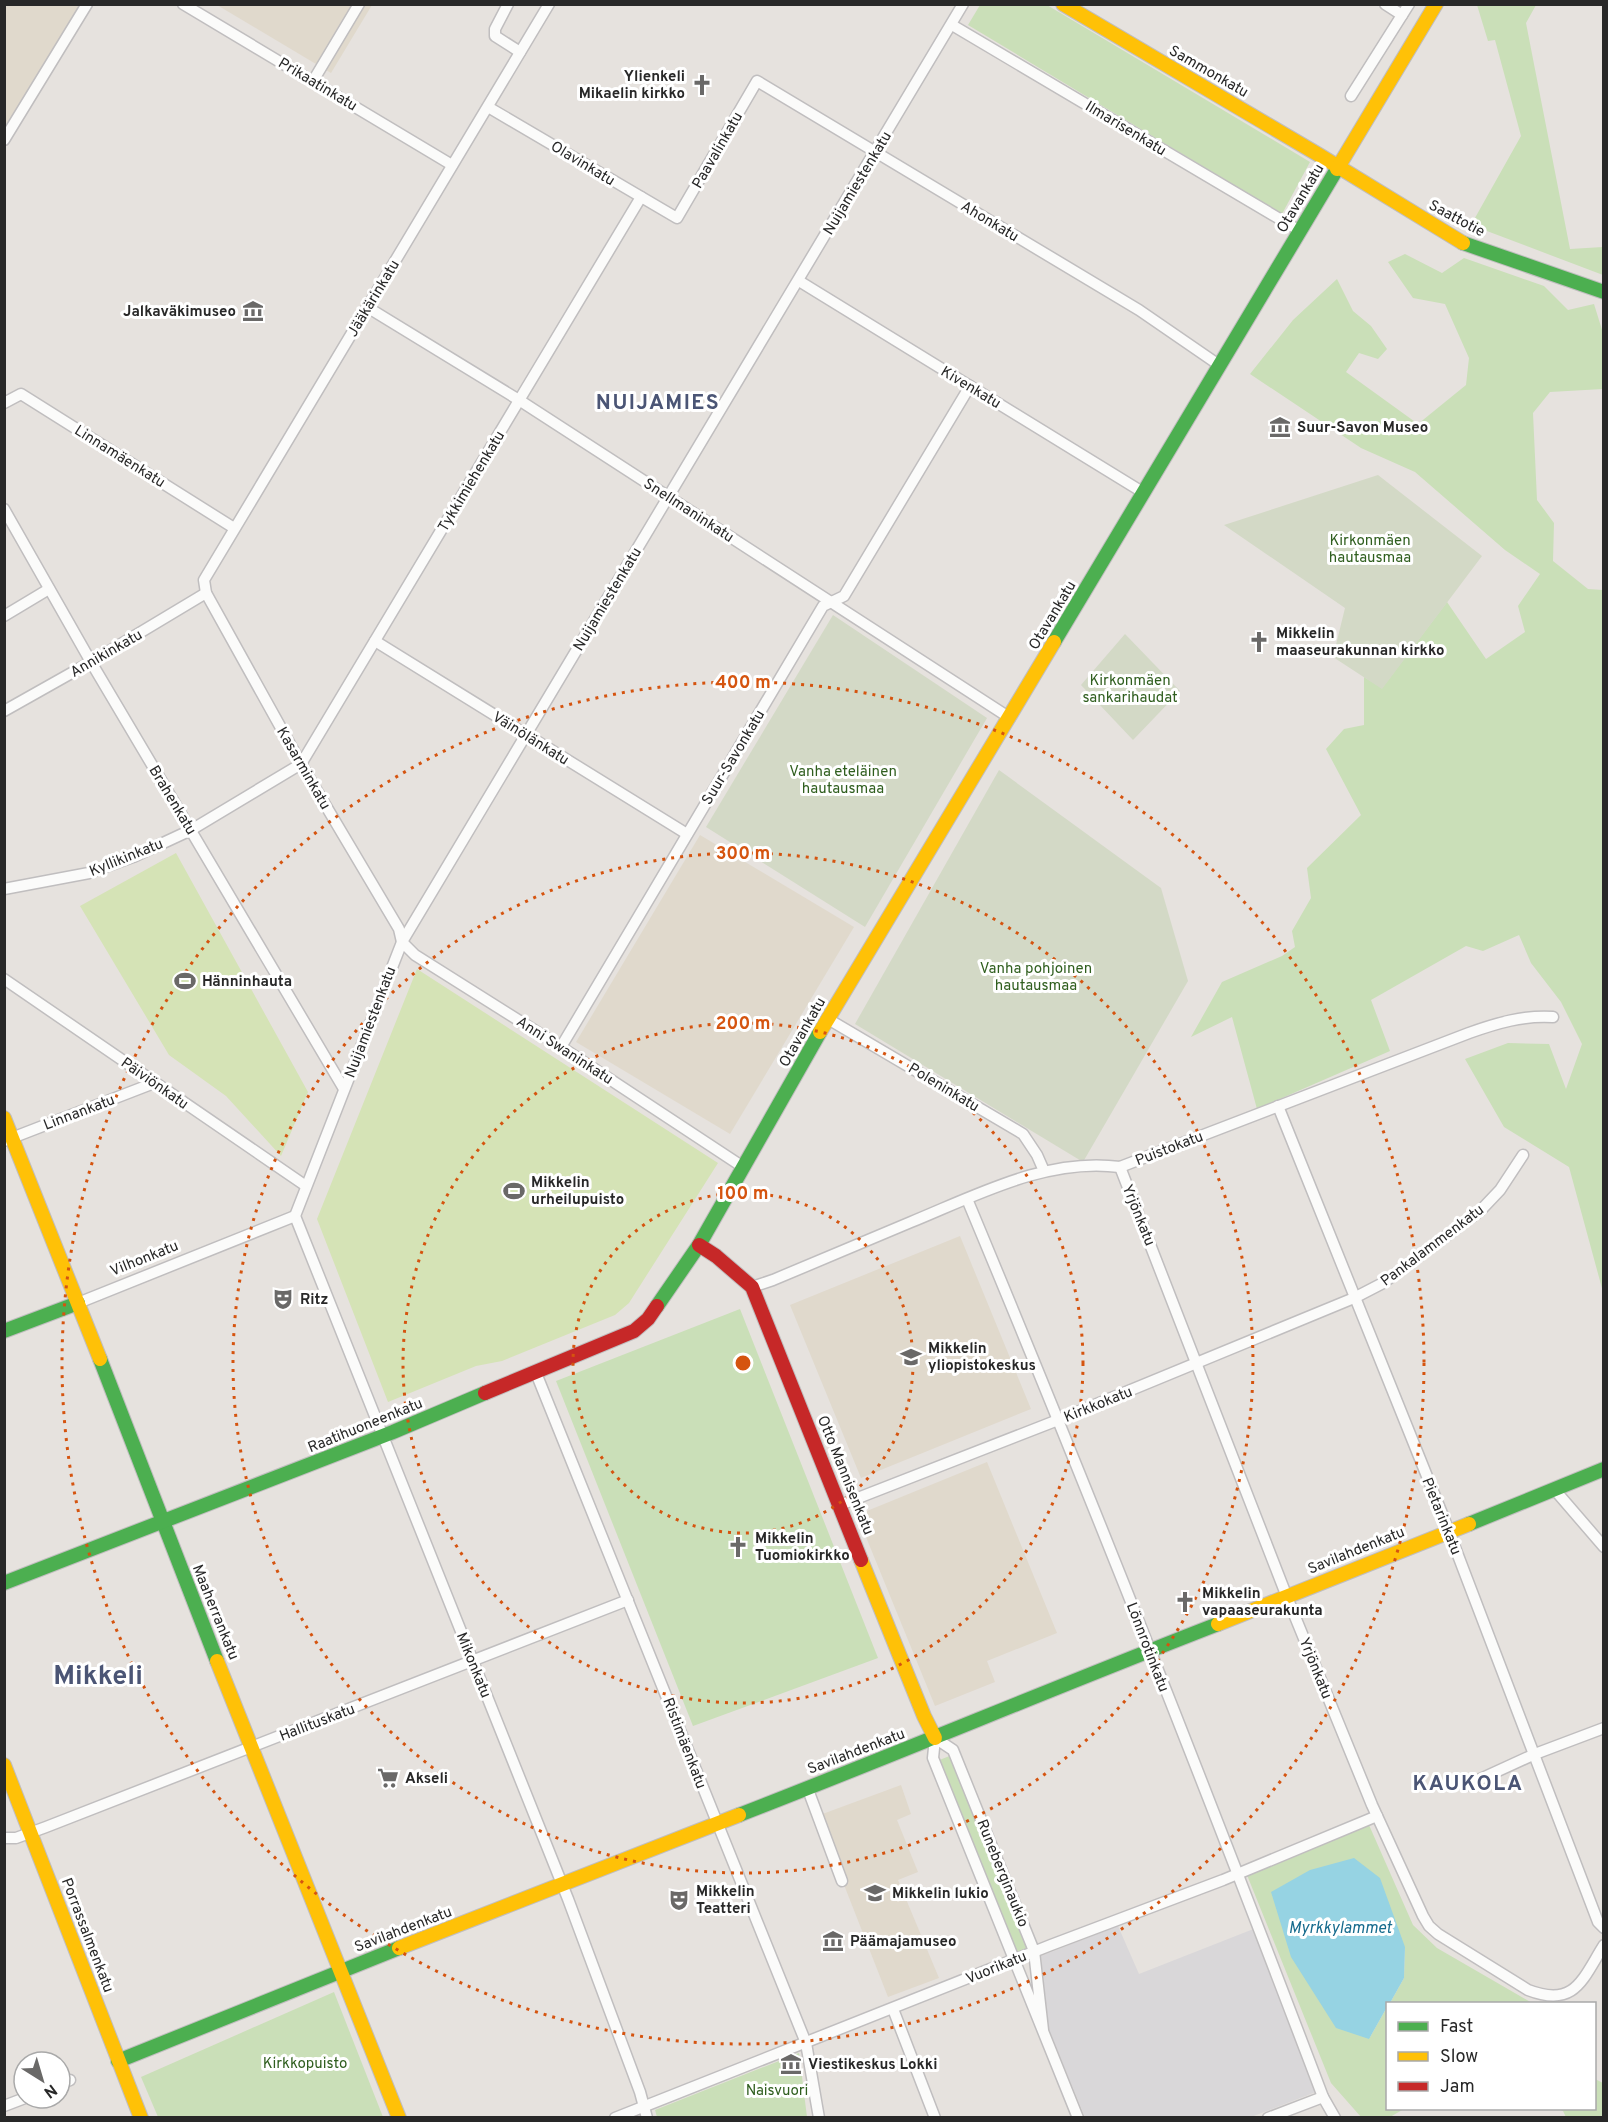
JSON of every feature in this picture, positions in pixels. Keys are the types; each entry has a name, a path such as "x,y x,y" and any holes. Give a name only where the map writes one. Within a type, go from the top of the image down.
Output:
{"main road":[{"name":"Sammonkatu","path":"1063,4 1338,166"},
{"name":"Otavankatu","path":"699,1245 828,1019 1437,4"},
{"name":"Saattotie","path":"1338,166 1468,246 1604,292"},
{"name":"Maaherrankatu","path":"4,1118 8,1139 78,1302 162,1522 399,2118"},
{"name":"Otto Mannisenkatu","path":"699,1245 716,1256 752,1287 924,1716 935,1738"},
{"name":"Raatihuoneenkatu","path":"4,1583 382,1436 634,1331 648,1319 699,1245"},
{"name":"Vilhonkatu","path":"4,1331 78,1302"},
{"name":"Savilahdenkatu","path":"118,2061 935,1738 1149,1650 1604,1469"},
{"name":"Porrassalmenkatu","path":"4,1765 141,2118"}],"street":[{"path":"4,140 87,4"},
{"name":"Prikaatinkatu","path":"183,4 452,165"},
{"path":"313,81 359,4"},
{"path":"508,4 495,29 495,36 520,52"},
{"name":"Jääkärinkatu","path":"206,593 204,580 234,528 549,4"},
{"name":"Nuijamiestenkatu","path":"295,1215 402,942 963,4"},
{"path":"1385,4 1402,15"},
{"path":"1351,96 1409,4"},
{"name":"Ilmarisenkatu","path":"952,25 1300,231"},
{"name":"Ahonkatu","path":"757,81 1139,310 1219,365"},
{"name":"Paavalinkatu","path":"677,218 757,81"},
{"name":"Olavinkatu","path":"488,107 677,218"},
{"name":"Tykkimiehenkatu","path":"301,764 641,197"},
{"name":"Kivenkatu","path":"799,280 1144,493"},
{"name":"Snellmaninkatu","path":"367,308 519,400 1010,718"},
{"name":"Suur-Savonkatu","path":"561,1047 823,606 844,596 970,386"},
{"name":"Linnamäenkatu","path":"4,404 21,394 234,528"},
{"name":"Brahenkatu","path":"4,509 344,1089"},
{"path":"4,615 49,589"},
{"name":"Annikinkatu","path":"4,711 92,662 206,593"},
{"name":"Kasarminkatu","path":"206,593 301,764 399,929 402,942"},
{"name":"Väinölänkatu","path":"375,641 687,834"},
{"name":"Kyllikinkatu","path":"4,889 89,873 133,857 191,830 301,764"},
{"name":"Anni Swaninkatu","path":"402,942 416,955 743,1167"},
{"name":"Päiviönkatu","path":"4,979 306,1186"},
{"name":"Puistokatu","path":"752,1287 967,1199 1044,1171 1105,1165 1120,1167 1499,1022 1522,1018 1553,1017"},
{"name":"Poleninkatu","path":"828,1019 1023,1134 1037,1155 1044,1171"},
{"name":"Linnankatu","path":"8,1139 154,1083"},
{"name":"Pietarinkatu","path":"1278,1106 1448,1531 1598,1922 1604,1928"},
{"name":"Pankalammenkatu","path":"1354,1298 1383,1283 1481,1210 1500,1190 1523,1155"},
{"name":"Yrjönkatu","path":"1120,1167 1287,1597 1377,1816 1429,1926 1438,1934 1528,1990 1542,1995 1560,1995 1578,1987 1604,1945"},
{"name":"Lönnrotinkatu","path":"967,1199 1058,1420 1238,1874 1323,2097 1335,2118"},
{"name":"Vilhonkatu","path":"78,1302 295,1215"},
{"name":"Mikonkatu","path":"295,1215 562,1884 646,2112"},
{"name":"Kirkkokatu","path":"840,1505 1198,1364 1354,1298"},
{"name":"Ristimäenkatu","path":"536,1373 806,2043 819,2118"},
{"path":"1554,1489 1604,1547"},
{"name":"Hallituskatu","path":"4,1838 16,1838 31,1833 628,1600"},
{"path":"1465,1786 1535,1754 1604,1728"},
{"name":"Runeberginaukio","path":"935,1738 953,1750 1034,1952 1043,2030 933,1758 935,1738"},
{"path":"807,1787 842,1881"},
{"name":"Vuorikatu","path":"615,2118 646,2112 806,2043 1014,1959 1238,1874 1377,1816"},
{"path":"893,2009 935,2118"},
{"path":"1043,2030 1078,2118"},
{"path":"1269,2118 1323,2097"}],"shaded area":[{"path":"5,5 81,5 5,131"},
{"path":"217,5 372,5 331,73"},
{"path":"700,835 854,927 730,1134 576,1042"},
{"name":"Mikkelin yliopistokeskus","path":"960,1236 1031,1409 861,1478 790,1305"},
{"path":"987,1462 1057,1633 987,1661 995,1682 935,1706 857,1515"},
{"name":"Mikkelin lukio","path":"901,1785 911,1814 897,1820 918,1872 898,1880 939,1978 888,1997 817,1816"},
{"path":"1118,1926 1139,1974 1256,1928 1321,2090 1251,2117 1085,2117 1049,2030 1041,1956"}],"green space":[{"path":"980,5 1047,5 1310,162 1282,214 968,25"},
{"path":"1477,5 1536,5 1526,23 1570,249 1603,247 1603,275 1471,225 1521,136 1495,40 1488,41"},
{"path":"1405,254 1442,273 1464,258 1544,286 1568,310 1594,304 1603,333 1603,389 1550,392 1533,413 1537,500 1554,523 1553,561 1588,589 1603,590 1603,1292 1569,1167 1504,1127 1465,1059 1508,1043 1549,1044 1566,1089 1582,1044 1561,1002 1531,963 1519,935 1483,951 1466,946 1371,1000 1390,1051 1257,1109 1232,1017 1191,1037 1222,982 1282,956 1295,947 1292,931 1311,898 1307,868 1361,815 1326,749 1344,729 1364,725 1364,677 1382,688 1447,602 1486,659 1525,632 1518,606 1540,574 1505,550 1415,472 1361,448 1250,374 1293,320 1337,279 1353,311 1371,326 1387,349 1378,359 1359,353 1346,372 1418,424 1466,385 1469,358 1445,304 1413,298 1388,262"},
{"name":"Kirkonmäen hautausmaa","path":"1378,475 1482,556 1382,689 1333,657 1345,608 1224,525"},
{"name":"Vanha eteläinen hautausmaa","path":"833,615 987,718 865,927 706,827"},
{"name":"Kirkonmäen sankarihaudat","path":"1125,634 1180,691 1133,740 1081,685"},
{"name":"Vanha pohjoinen hautausmaa","path":"999,770 1161,888 1188,981 1083,1162 855,1024"},
{"name":"Hänninhauta","path":"176,853 308,1092 281,1156 226,1096 169,1055 80,906"},
{"name":"Mikkelin urheilupuisto","path":"417,969 718,1163 629,1303 615,1315 502,1361 476,1366 388,1402 317,1219"},
{"path":"740,1309 878,1658 693,1726 556,1381"},
{"path":"952,1755 1031,1951 1016,1957 937,1761"},
{"path":"1369,1825 1413,1925 1437,1948 1530,2002 1391,2002 1404,1978 1405,1947 1369,2039 1386,2009 1386,2110 1402,2110 1390,2117 1361,2117 1331,2083 1247,1875"},
{"name":"Kirkkopuisto","path":"334,1992 383,2117 158,2117 141,2077"},
{"name":"Naisvuori","path":"799,2053 807,2117 657,2117 655,2110"},
{"path":"1596,2080 1603,2083 1603,2117 1566,2117 1560,2110 1596,2110"}],"water":[{"name":"Myrkkylammet","path":"1354,1858 1380,1878 1405,1947 1404,1978 1391,2002 1386,2002 1386,2009 1369,2039 1336,2028 1291,1957 1271,1892 1310,1870"}],"traffic: fast":[{"path":"1054,642 1337,169"},
{"path":"1463,243 1604,292"},
{"path":"657,1306 699,1245 820,1032"},
{"path":"4,1331 78,1303"},
{"path":"100,1359 217,1661"},
{"path":"4,1583 393,1432 485,1393"},
{"path":"1469,1524 1604,1469"},
{"path":"739,1815 1218,1624"},
{"path":"118,2061 399,1948"}],"traffic: slow":[{"path":"1063,4 1463,243"},
{"path":"1337,169 1436,4"},
{"path":"820,1032 1054,642"},
{"path":"4,1118 100,1359"},
{"path":"1218,1624 1469,1524"},
{"path":"861,1560 935,1738"},
{"path":"217,1661 399,2118"},
{"path":"4,1765 141,2118"},
{"path":"399,1948 739,1815"}],"traffic: jam":[{"path":"699,1245 716,1256 752,1287 861,1560"},
{"path":"485,1393 634,1331 648,1319 657,1306"}],"place":[{"name":"Ylienkeli Mikaelin kirkko","path":"702,85"},
{"name":"Jalkaväkimuseo","path":"253,311"},
{"name":"Suur-Savon Museo","path":"1280,427"},
{"name":"Mikkelin maaseurakunnan kirkko","path":"1259,642"},
{"name":"Hänninhauta","path":"185,981"},
{"name":"Mikkelin urheilupuisto","path":"514,1191"},
{"name":"Ritz","path":"283,1299"},
{"name":"Mikkelin yliopistokeskus","path":"911,1357"},
{"name":"Mikkelin Tuomiokirkko","path":"738,1547"},
{"name":"Mikkelin vapaaseurakunta","path":"1185,1602"},
{"name":"Akseli","path":"388,1778"},
{"name":"Mikkelin lukio","path":"875,1893"},
{"name":"Mikkelin Teatteri","path":"679,1900"},
{"name":"Päämajamuseo","path":"833,1941"},
{"name":"Viestikeskus Lokki","path":"791,2064"}],"district":[{"name":"NUIJAMIES","path":"658,402"},
{"name":"Mikkeli","path":"98,1675"},
{"name":"KAUKOLA","path":"1468,1783"}]}
